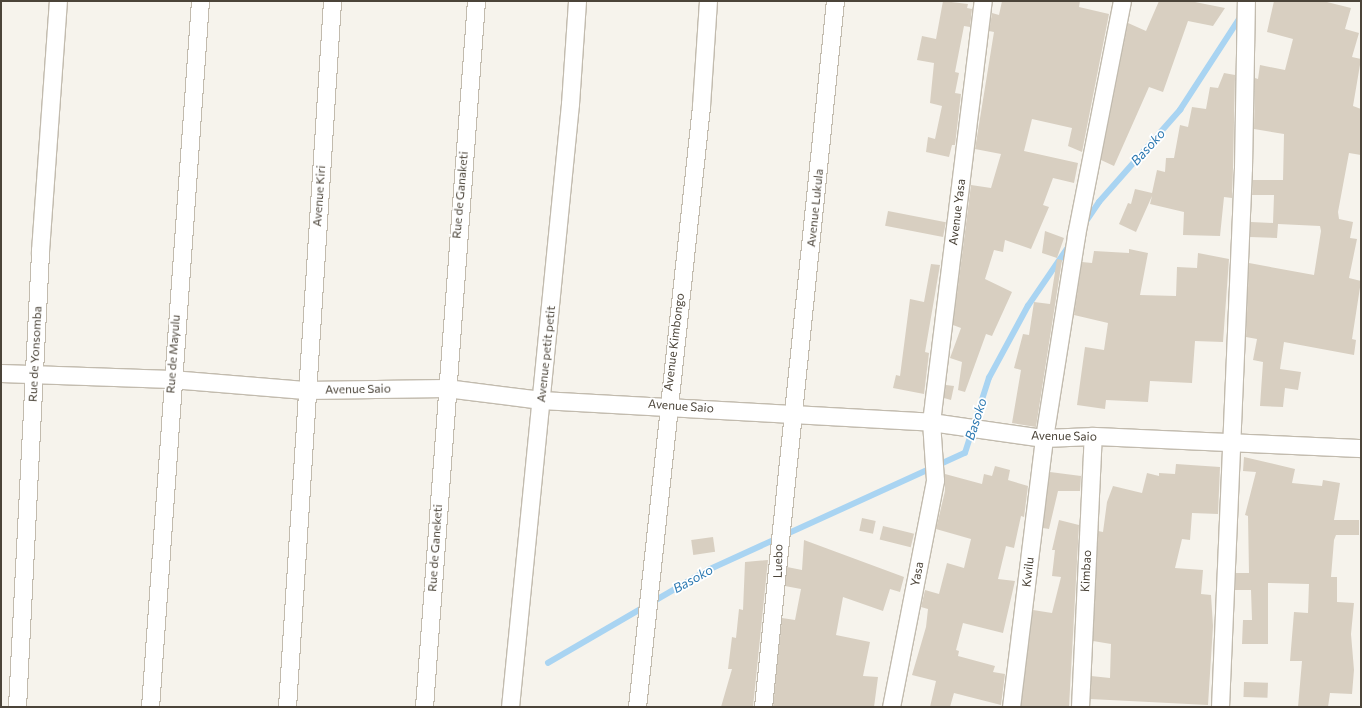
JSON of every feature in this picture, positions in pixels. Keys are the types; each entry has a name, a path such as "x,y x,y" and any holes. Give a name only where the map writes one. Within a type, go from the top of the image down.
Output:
{"street":[{"name":"Rue de Yonsomba","path":"17,707 35,375 58,1"},
{"name":"Rue de Mayulu","path":"150,707 171,379 200,1"},
{"name":"Avenue Kiri","path":"286,707 305,390 332,1"},
{"name":"Rue de Ganaketi","path":"446,388 476,1"},
{"name":"Avenue petit petit","path":"510,707 542,400 576,1"},
{"name":"Avenue Kimbongo","path":"637,707 667,404 701,106 708,1"},
{"name":"Avenue Lukula","path":"795,415 835,1"},
{"name":"Avenue Yasa","path":"932,422 983,1"},
{"name":"Kwilu","path":"1011,707 1044,438 1076,235 1122,1"},
{"path":"1220,707 1230,442 1243,168 1246,1"},
{"name":"Avenue Saio","path":"1,373 171,379 305,390 446,388 542,400 667,404 795,415 932,422 958,427 1044,438 1092,436 1361,448"},
{"name":"Rue de Ganeketi","path":"424,707 446,388"},
{"name":"Luebo","path":"763,707 777,592 778,538 795,415"},
{"name":"Yasa","path":"892,707 935,480 930,440 932,422"},
{"name":"Kimbao","path":"1080,707 1092,436"}],"building":[{"path":"943,1 968,4 967,8 972,9 970,27 964,26 955,72 959,73 955,93 961,94 955,145 952,145 949,157 926,152 928,137 935,139 942,106 930,103 934,63 917,60 922,36 936,39"},
{"path":"1002,1 1080,1 1079,7 1109,14 1082,152 1068,146 1072,128 1032,119 1024,151 1078,163 1074,183 1053,178 1043,205 1049,207 1031,249 1005,240 1003,252 994,250 985,279 1012,292 992,336 986,334 965,392 958,390 962,362 950,358 961,328 953,325 971,185 991,188 1001,154 975,149 994,32 989,31 992,13 999,15"},
{"path":"1159,1 1190,1 1225,8 1213,26 1188,21 1163,92 1149,87 1114,166 1101,160 1128,23 1146,31"},
{"path":"1274,1 1323,1 1351,8 1345,29 1359,33 1352,57 1361,59 1353,106 1361,109 1361,155 1349,153 1338,212 1339,219 1353,222 1350,238 1357,239 1349,278 1361,281 1352,339 1356,340 1354,355 1284,342 1280,369 1301,372 1298,390 1285,388 1283,407 1260,406 1263,362 1253,360 1257,339 1246,337 1249,263 1314,275 1321,231 1320,226 1278,224 1277,238 1250,237 1251,222 1273,223 1274,195 1252,195 1253,180 1283,180 1284,134 1254,129 1255,78 1258,79 1260,65 1285,70 1293,39 1267,32"},
{"path":"1224,73 1235,75 1233,168 1232,198 1224,197 1220,236 1183,235 1184,212 1150,204 1152,196 1136,232 1119,224 1128,203 1131,204 1135,189 1152,193 1157,170 1165,172 1166,158 1174,158 1180,125 1188,127 1192,107 1206,109 1210,87 1218,88"},
{"path":"888,211 946,222 943,237 885,226"},
{"path":"1045,231 1064,238 1057,258 1042,253"},
{"path":"1129,249 1148,253 1140,295 1176,296 1177,267 1197,268 1198,253 1229,259 1223,342 1195,341 1192,383 1150,381 1148,402 1106,400 1105,409 1077,405 1085,347 1104,350 1108,323 1074,315 1082,262 1092,263 1094,251 1129,253"},
{"path":"1057,259 1062,260 1036,427 1012,423 1021,370 1014,368 1023,334 1029,335 1034,302 1050,304"},
{"path":"931,264 940,265 925,352 929,353 924,394 893,388 896,375 900,376 910,299 924,302"},
{"path":"946,385 954,386 951,400 944,398"},
{"path":"1244,457 1295,469 1292,483 1322,486 1323,480 1340,483 1334,520 1359,520 1359,535 1336,535 1334,540 1331,577 1337,577 1337,602 1354,603 1351,634 1354,670 1352,694 1330,693 1328,707 1298,707 1302,661 1290,661 1294,612 1308,613 1309,584 1268,583 1268,644 1242,644 1243,620 1252,620 1251,590 1235,590 1236,573 1249,573 1248,516 1245,515 1256,472 1243,471"},
{"path":"1176,464 1220,467 1218,514 1192,513 1190,540 1182,539 1175,568 1203,570 1201,594 1211,595 1213,626 1208,705 1090,699 1091,676 1110,678 1111,644 1093,641 1098,531 1103,532 1107,502 1113,486 1142,493 1147,473 1159,476 1159,473 1175,474"},
{"path":"995,466 1010,470 1008,480 1028,486 1024,517 1021,516 1014,548 1006,546 998,579 1015,581 1003,633 963,623 956,650 959,651 958,656 995,666 993,672 1005,674 1001,705 954,693 950,707 930,707 936,681 912,675 926,627 928,609 921,607 925,590 939,594 947,563 964,568 971,539 936,529 945,491 945,474 982,484 984,474 992,476"},
{"path":"1050,472 1081,476 1080,491 1058,491 1049,529 1043,528"},
{"path":"862,518 876,521 873,534 859,531"},
{"path":"1059,520 1079,525 1069,707 1021,707 1033,610 1052,613 1061,577 1052,576 1055,550 1052,550"},
{"path":"883,526 914,534 911,547 880,540"},
{"path":"713,537 715,552 693,555 691,540"},
{"path":"804,540 904,577 900,592 890,589 883,611 843,597 836,635 870,642 863,676 878,677 874,707 773,707 782,618 795,620 801,589 785,586 787,567 802,570"},
{"path":"768,560 753,707 721,707 732,669 728,669 732,637 736,638 739,609 743,610 745,562"},
{"path":"1244,682 1268,683 1267,698 1243,697"}],"waterway":[{"name":"Basoko","path":"1085,223 1099,202 1180,110 1241,16"},
{"name":"Basoko","path":"548,663 708,570 965,453 989,378 1028,306 1069,246"}]}
